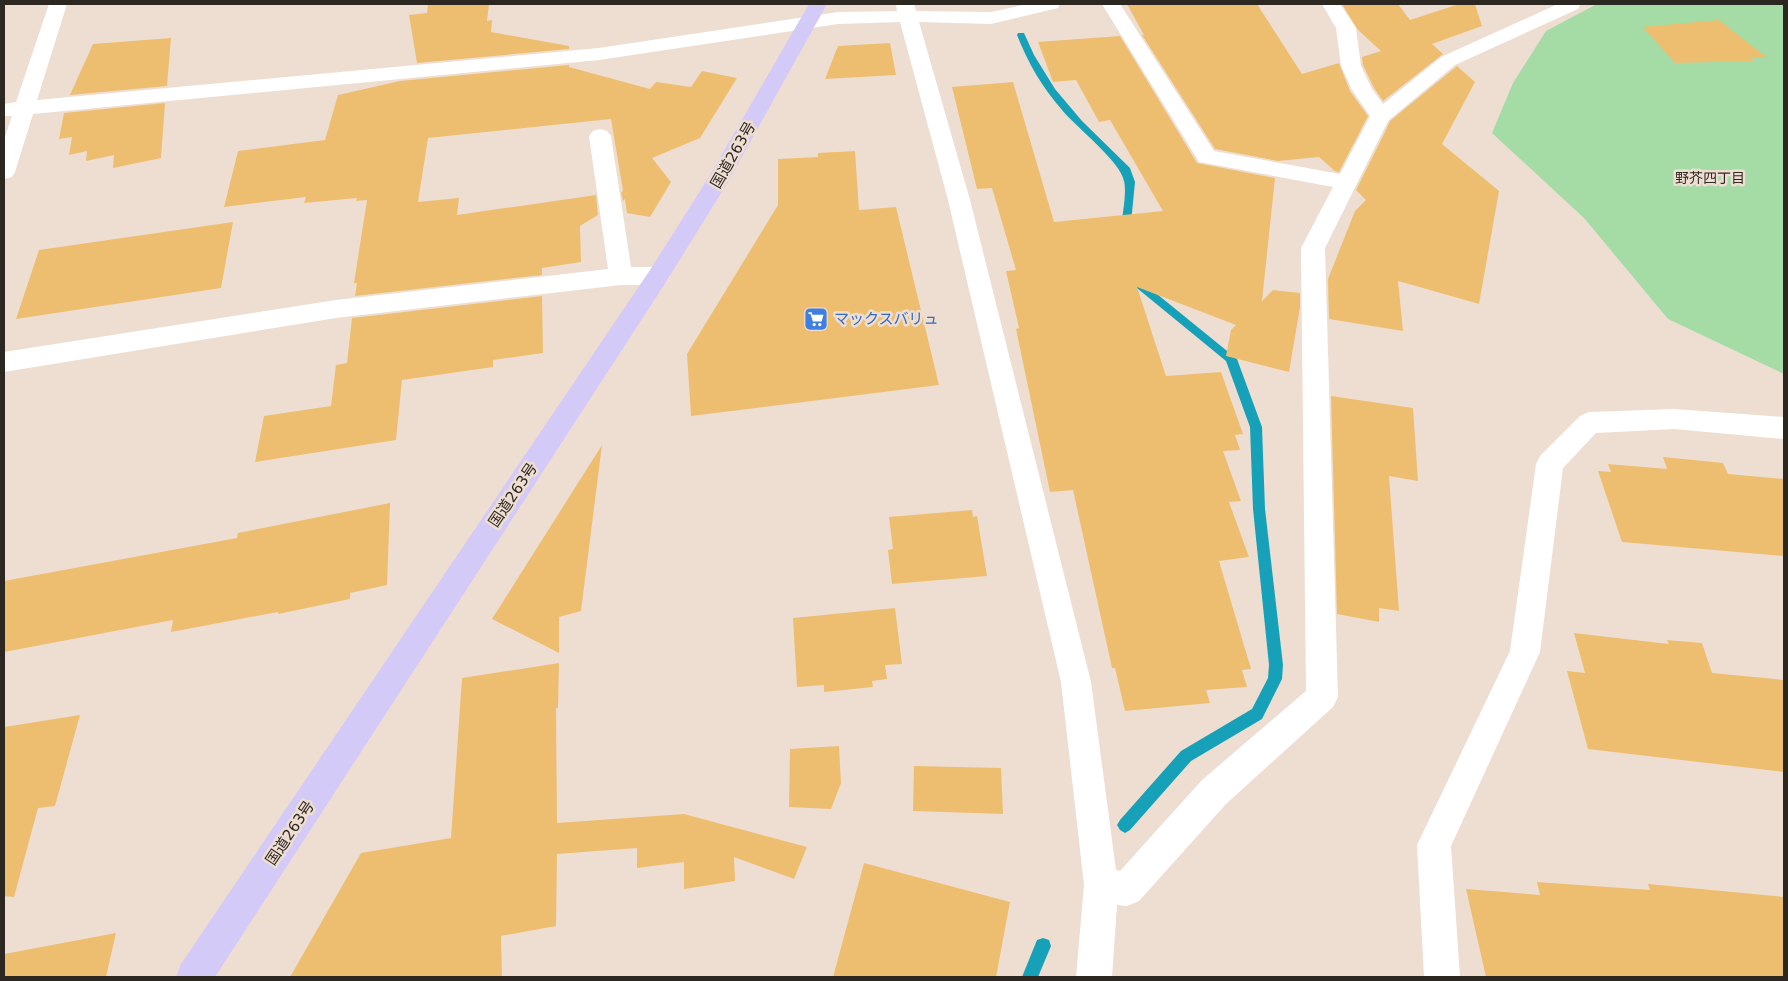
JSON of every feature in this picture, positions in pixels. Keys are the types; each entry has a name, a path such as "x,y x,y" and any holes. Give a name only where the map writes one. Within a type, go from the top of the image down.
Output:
{"highway":[{"name":"国道263号","path":"194,977 658,276 717,182 814,13"}],"street":[{"path":"4,172 14,109 58,4"},
{"path":"14,109 599,54 814,13 838,18 907,11 991,18 1051,4"},
{"path":"1111,4 1207,157 1346,182"},
{"path":"1331,4 1346,28 1351,66 1362,90 1381,116"},
{"path":"1101,885 1128,889 1214,792 1322,697 1313,248 1381,116 1448,61 1571,5 1569,4"},
{"path":"907,11 922,73 959,200 1076,682 1101,885 1094,977"},
{"path":"600,136 621,276"},
{"path":"4,362 336,309 621,276 658,276"},
{"path":"1442,977 1434,845 1524,652 1550,464 1588,424 1674,420 1784,428"}],"green space":[{"path":"1597,4 1784,4 1784,374 1668,319 1584,218 1492,133 1513,83 1546,31"}],"building":[{"path":"428,4 489,4 487,21 492,20 491,32 569,46 569,49 417,63 409,15 427,13"},
{"path":"1127,4 1257,4 1302,74 1339,63 1350,91 1368,116 1339,172 1335,171 1319,157 1278,161 1215,149 1142,35 1144,35"},
{"path":"1342,4 1398,4 1410,20 1459,4 1475,4 1482,26 1432,44 1443,54 1383,101 1374,88 1363,65 1362,57 1381,51 1358,30"},
{"path":"1719,20 1766,57 1751,58 1754,61 1675,63 1643,27"},
{"path":"1120,36 1197,163 1275,178 1262,301 1273,290 1300,293 1300,307 1289,372 1226,356 1231,330 1236,325 1137,287 1166,376 1221,372 1243,434 1235,435 1240,450 1223,451 1241,501 1229,502 1249,557 1219,561 1251,669 1242,670 1247,687 1206,690 1210,703 1125,711 1115,668 1112,668 1073,490 1050,492 1016,329 1019,328 1006,271 1016,270 992,188 977,189 952,87 1013,82 1054,222 1163,211 1110,120 1099,122 1076,80 1053,82 1038,42"},
{"path":"171,38 167,86 70,95 93,44"},
{"path":"890,43 896,75 825,79 838,46"},
{"path":"569,65 569,67 650,89 656,82 691,87 702,71 737,78 700,138 652,158 671,182 650,217 627,213 625,199 623,201 621,192 623,191 611,119 428,138 418,202 459,198 457,215 596,195 598,215 580,226 581,262 542,268 542,275 355,296 357,283 354,283 367,200 356,201 357,198 304,203 306,197 224,207 238,151 325,140 338,95 400,81"},
{"path":"1457,66 1475,82 1442,144 1499,191 1479,304 1398,281 1403,331 1329,319 1328,279 1355,211 1366,200 1356,190 1390,121"},
{"path":"165,103 161,158 113,168 114,155 86,161 87,151 69,155 72,137 59,139 64,113"},
{"name":"マックスバリュ","path":"855,151 859,210 896,207 939,385 691,416 687,354 778,205 778,159 818,157 818,153"},
{"path":"233,222 221,288 16,319 39,250"},
{"path":"542,296 543,353 493,360 493,367 402,380 396,440 255,462 264,416 331,406 336,365 347,363 352,318"},
{"path":"1331,396 1413,408 1418,481 1389,476 1399,611 1379,608 1379,622 1337,614"},
{"path":"602,445 581,611 559,617 559,653 492,619"},
{"path":"1663,457 1723,463 1728,474 1784,479 1784,556 1622,542 1598,471 1611,472 1608,464 1667,469"},
{"path":"390,503 387,585 350,593 350,599 278,614 278,612 171,632 173,620 4,652 4,581 237,538 238,533"},
{"path":"972,510 973,517 977,516 987,576 892,584 888,550 893,549 889,517"},
{"path":"895,608 902,664 885,665 887,679 872,681 873,687 824,692 824,685 797,687 793,618"},
{"path":"1574,633 1669,644 1667,640 1702,643 1712,673 1784,680 1784,772 1588,749 1567,671 1585,673"},
{"path":"559,663 558,708 556,708 557,823 684,814 807,847 794,879 734,857 735,881 684,889 684,862 637,868 637,848 557,854 556,926 501,936 502,977 290,977 361,853 451,838 462,678"},
{"path":"80,715 55,806 38,808 14,897 4,896 4,727"},
{"path":"839,746 841,783 831,809 789,807 790,749"},
{"path":"914,766 1001,768 1003,814 913,811"},
{"path":"864,863 1010,902 996,977 833,977"},
{"path":"1537,882 1650,890 1648,884 1784,897 1784,977 1486,977 1466,889 1540,895"},
{"path":"116,933 106,977 4,977 4,954"}],"waterway":[{"path":"1021,35 1029,55 1051,91 1079,123 1125,168 1130,182 1126,230"},
{"path":"1125,825 1186,756 1257,714 1275,679 1276,665 1259,509 1256,427 1231,359 1136,281"},
{"path":"1030,977 1043,946"}],"place":[{"name":"マックスバリュ","path":"816,319"}],"district":[{"name":"野芥四丁目","path":"1710,178"}]}
